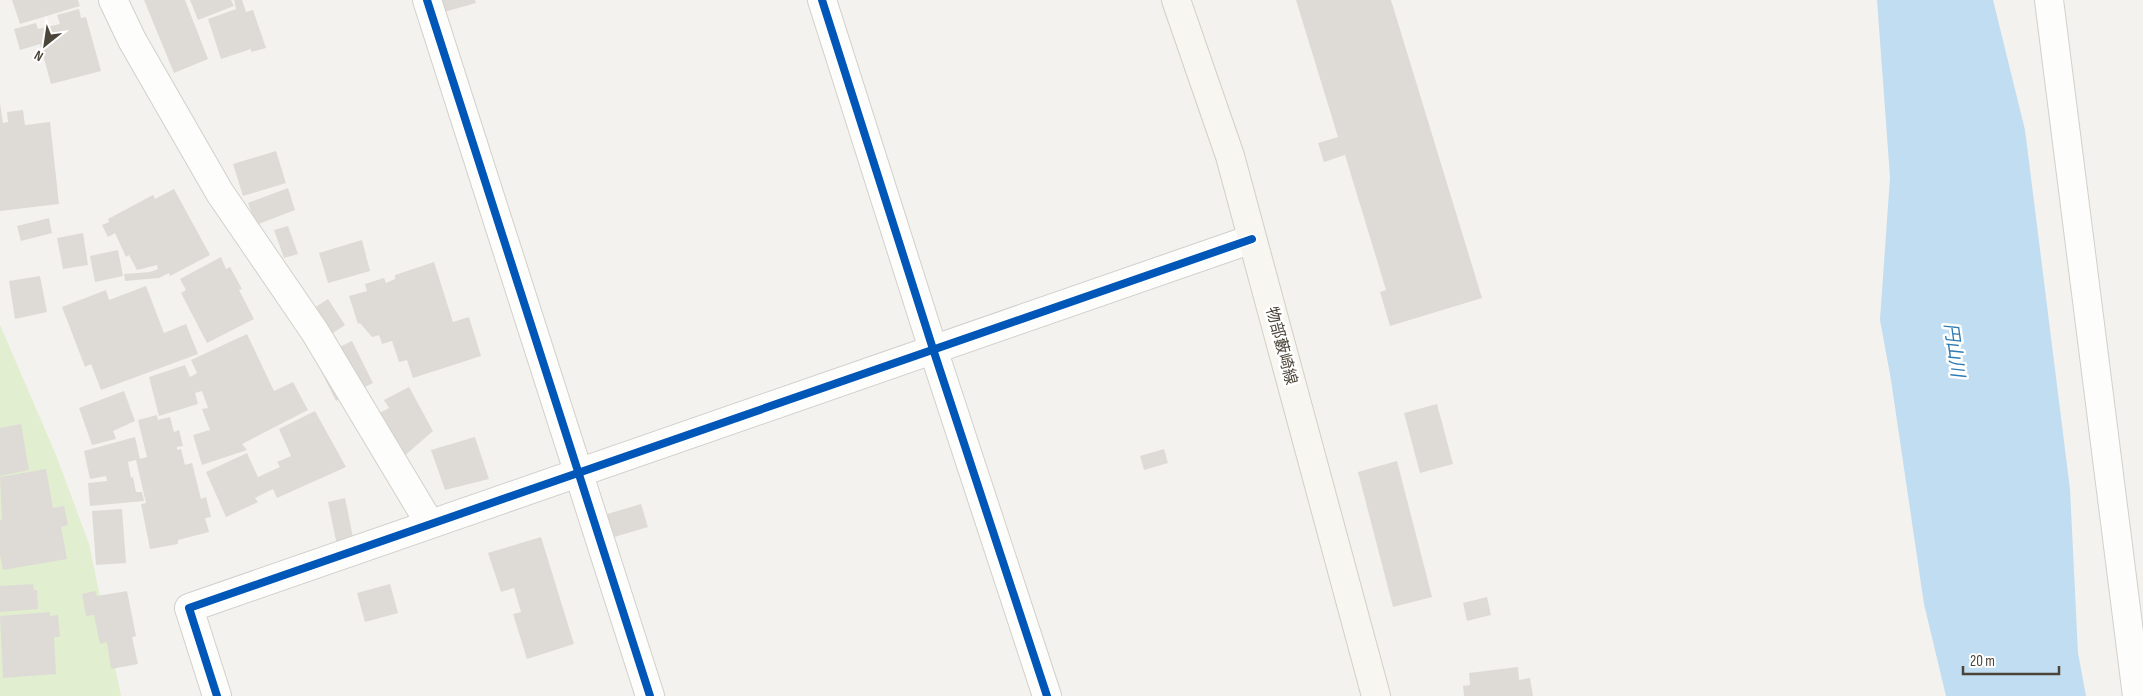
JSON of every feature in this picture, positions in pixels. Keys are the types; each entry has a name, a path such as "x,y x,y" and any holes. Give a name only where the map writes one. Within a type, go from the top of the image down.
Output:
{"main road":[{"name":"物部藪崎線","path":"1176,0 1230,156 1376,696"}],"street":[{"path":"113,0 132,40 220,193 316,332 430,524"},
{"path":"427,0 650,696"},
{"path":"822,0 933,349 1047,696"},
{"path":"2049,0 2138,696"},
{"path":"217,696 189,608 1252,239"}],"green space":[{"path":"0,325 56,455 89,544 121,696 0,696"}],"water":[{"name":"円山川","path":"1877,0 1993,0 2025,130 2070,489 2078,653 2086,696 1946,696 1924,604 1891,380 1880,320 1890,177"}],"building":[{"path":"12,0 78,0 80,6 20,24"},
{"path":"144,0 185,0 208,59 174,73"},
{"path":"190,0 231,0 234,6 198,20"},
{"path":"234,0 242,0 246,12 253,10 266,48 251,52 251,49 221,59 208,19 236,9"},
{"path":"433,0 475,0 476,3 437,14"},
{"path":"1296,0 1391,0 1482,298 1390,326 1380,292 1386,290 1345,155 1324,162 1318,143 1338,137"},
{"path":"79,9 81,18 86,17 101,71 51,84 40,44 20,50 14,29 36,23 38,29 60,24 57,15"},
{"path":"0,103 3,123 8,122 7,112 23,110 25,125 50,122 59,204 0,211"},
{"path":"276,151 286,183 243,196 233,164"},
{"path":"288,188 295,210 256,225 248,203"},
{"path":"174,189 210,255 170,276 169,273 159,278 125,281 124,274 150,272 158,269 157,265 137,270 129,255 126,257 115,233 108,237 102,225 109,222 108,219 153,195 155,199"},
{"path":"49,218 52,233 21,241 17,226"},
{"path":"288,226 298,254 284,258 274,230"},
{"path":"83,233 88,265 63,269 57,238"},
{"path":"362,240 370,271 328,283 319,253"},
{"path":"118,250 123,276 95,282 90,256"},
{"path":"221,257 226,269 230,267 242,289 239,290 254,319 207,343 181,293 186,290 180,279"},
{"path":"434,262 453,322 469,317 481,356 413,378 407,360 399,362 392,341 382,344 379,335 372,337 360,323 358,324 349,296 367,291 365,284 384,278 386,283 395,279 395,275"},
{"path":"40,276 47,312 15,319 9,281"},
{"path":"146,286 164,333 186,324 198,354 101,390 91,364 85,367 62,307 106,290 109,300"},
{"path":"328,299 345,325 309,349 292,322"},
{"path":"247,334 274,391 293,382 308,410 242,444 247,450 202,465 193,435 210,430 202,409 208,408 202,391 195,393 198,404 159,416 149,377 185,365 190,377 197,373 191,360"},
{"path":"352,341 373,383 336,401 315,359"},
{"path":"409,387 433,431 395,464 376,415 389,408 384,400"},
{"path":"124,391 135,421 113,431 116,439 92,445 79,408"},
{"path":"1437,404 1453,464 1420,473 1404,413"},
{"path":"315,411 346,467 277,498 273,489 255,498 258,502 226,517 206,472 247,453 258,477 280,467 277,462 291,456 279,429"},
{"path":"157,415 158,420 170,417 174,432 179,430 183,446 177,447 177,450 181,449 185,465 192,463 201,499 206,497 211,517 205,518 209,532 178,540 178,544 150,549 141,504 146,503 136,460 128,462 131,478 133,477 136,492 142,492 144,501 90,506 88,483 107,481 106,476 90,479 84,451 135,437 140,459 147,457 138,420"},
{"path":"21,424 29,470 0,476 0,428"},
{"path":"475,437 489,479 445,490 431,450"},
{"path":"1164,449 1168,463 1144,470 1140,456"},
{"path":"1397,461 1432,597 1393,607 1358,472"},
{"path":"46,469 53,508 64,506 68,525 61,527 67,559 3,570 0,555 0,520 2,520 0,477"},
{"path":"345,498 354,542 337,545 328,502"},
{"path":"641,504 648,527 594,543 587,520"},
{"path":"122,509 126,563 96,565 92,511"},
{"path":"541,537 574,644 527,659 513,614 521,612 514,588 501,592 488,553"},
{"path":"33,584 34,590 37,590 38,609 0,612 0,586"},
{"path":"390,584 398,613 365,622 357,593"},
{"path":"95,591 97,596 127,591 136,636 132,637 138,664 111,669 107,642 100,644 94,615 86,616 82,594"},
{"path":"1487,597 1491,615 1467,621 1463,603"},
{"path":"50,612 50,616 58,615 60,637 54,637 56,674 3,678 0,616"},
{"path":"1518,667 1519,680 1530,678 1533,696 1464,696 1463,686 1470,685 1469,673"}],"cycle path":[{"path":"427,0 650,696"},
{"path":"822,0 933,349 1047,696"},
{"path":"217,696 189,608 1252,239"}]}
